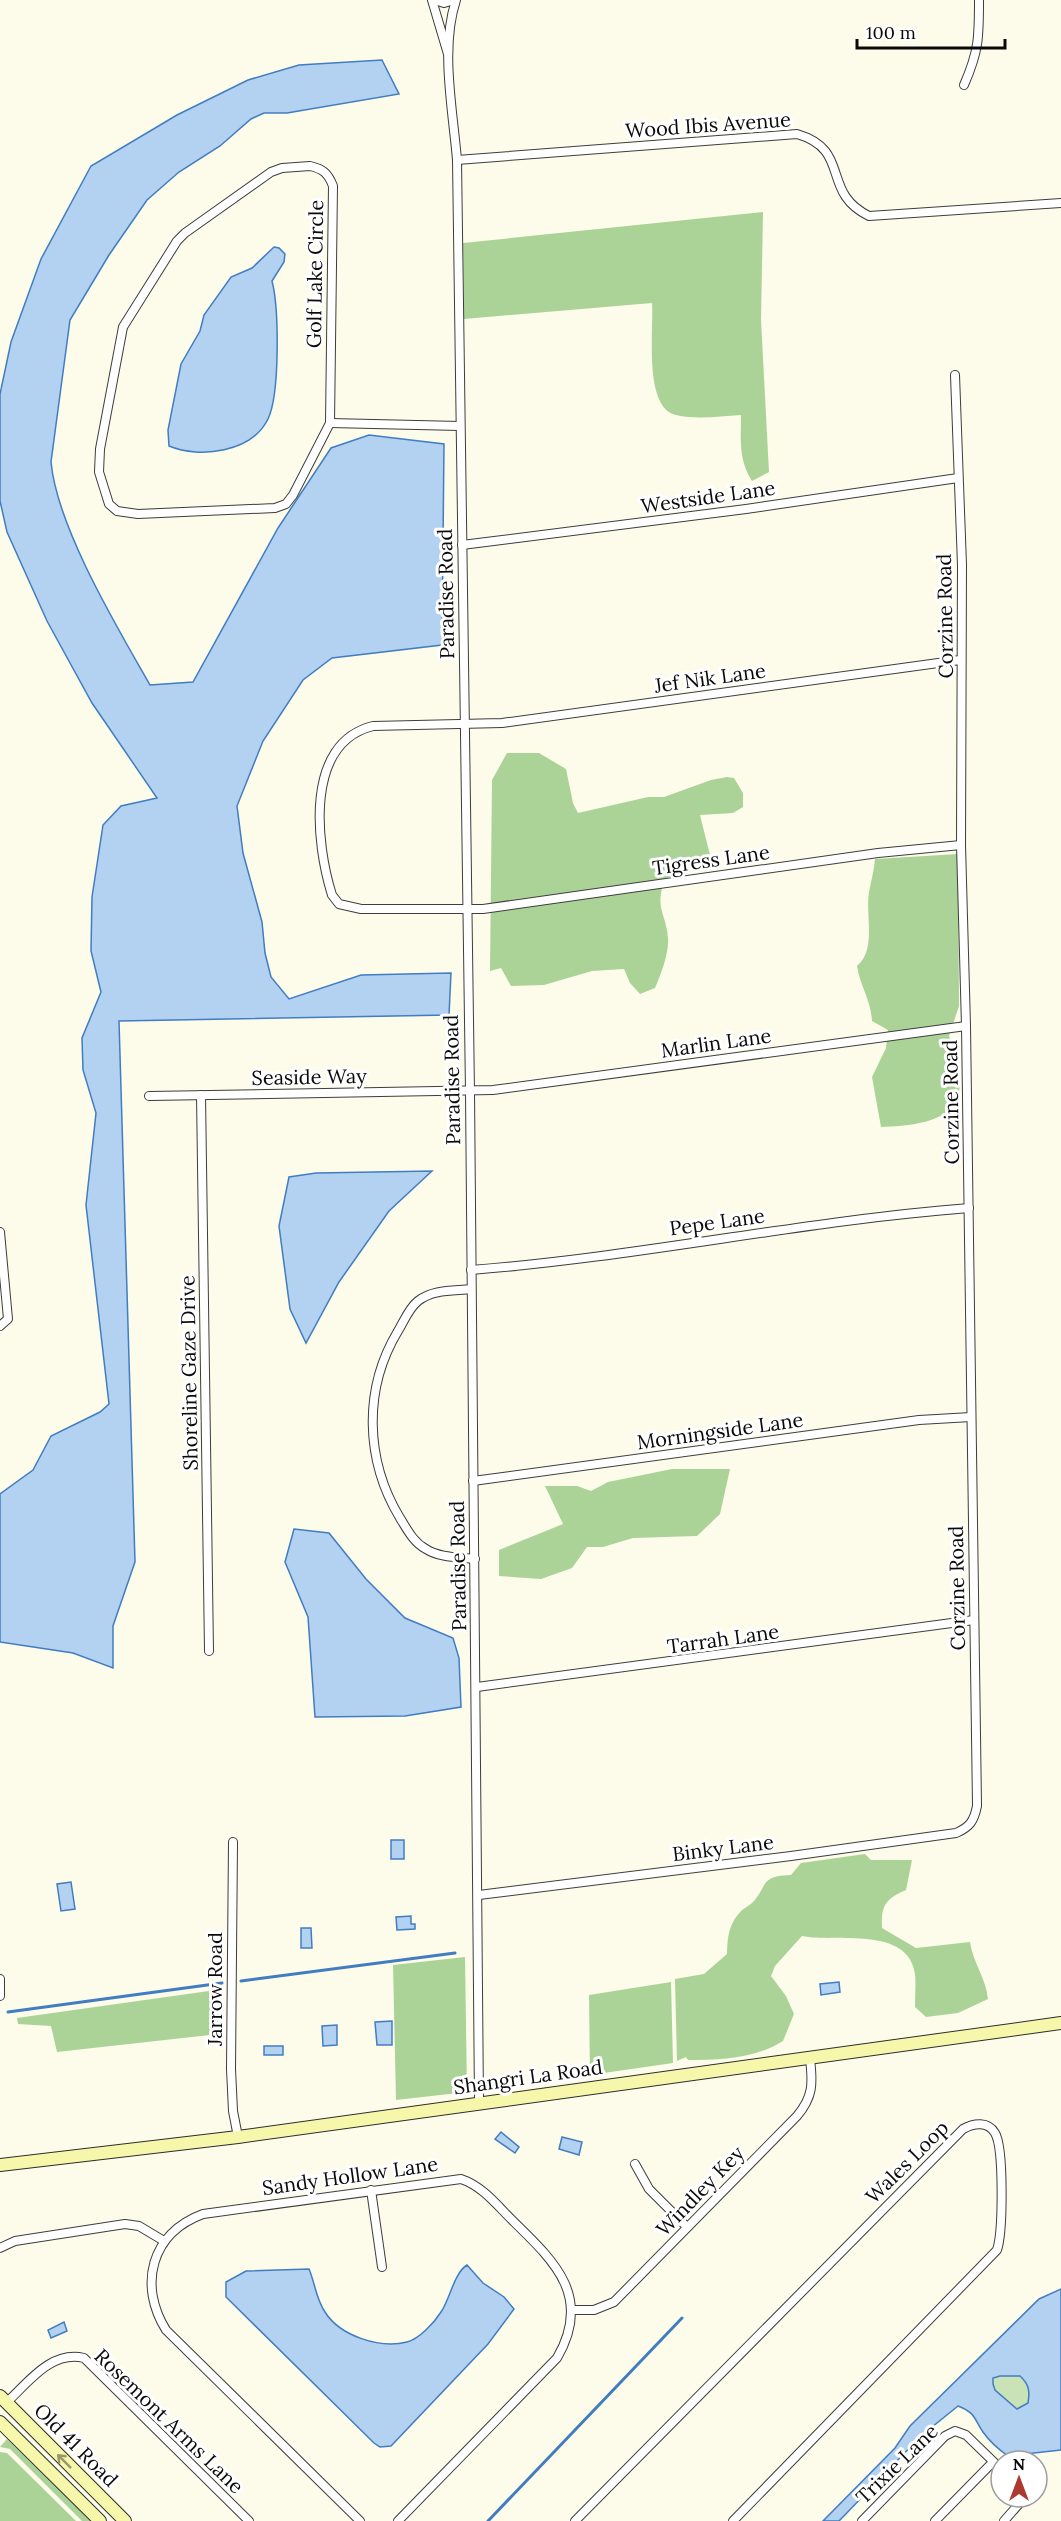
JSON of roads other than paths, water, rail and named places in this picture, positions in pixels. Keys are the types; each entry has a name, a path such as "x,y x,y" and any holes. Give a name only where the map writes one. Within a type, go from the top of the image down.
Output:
{"street":[{"path":"434,0 444,3 455,0"},
{"name":"Paradise Road","path":"434,0 449,57"},
{"name":"Paradise Road","path":"455,0 449,57 457,160 470,1092 480,2102"},
{"path":"964,85 976,58 979,39 979,0"},
{"name":"Wood Ibis Avenue","path":"457,160 797,134 808,137 828,152 842,195 850,204 869,216 1061,203"},
{"name":"Golf Lake Circle","path":"310,166 321,168 329,176 333,186 330,423 293,495 286,504 275,508 128,514 117,511 109,504 99,472 100,449 123,327 185,232 282,168 310,166"},
{"name":"Corzine Road","path":"955,375 962,565 961,846 966,1026 977,1806 975,1817 969,1827"},
{"path":"330,423 460,426"},
{"name":"Westside Lane","path":"462,545 746,510 957,478"},
{"name":"Jef Nik Lane","path":"467,909 361,909 339,904 332,895 328,884 319,804 322,782 331,760 353,733 373,726 502,723 960,660"},
{"name":"Tigress Lane","path":"467,909 718,877 888,852 961,846"},
{"name":"Marlin Lane","path":"470,1092 966,1026"},
{"name":"Seaside Way","path":"149,1096 470,1092"},
{"name":"Shoreline Gaze Drive","path":"201,1095 209,1651"},
{"name":"Pepe Lane","path":"471,1270 525,1266 818,1224 969,1208"},
{"path":"0,1232 8,1318 0,1326"},
{"path":"471,1289 428,1294 411,1308 380,1367 373,1400 372,1433 375,1459 383,1485 411,1535 427,1550 438,1554 475,1559"},
{"name":"Morningside Lane","path":"473,1481 919,1420 971,1417"},
{"name":"Tarrah Lane","path":"477,1688 974,1620"},
{"name":"Binky Lane","path":"479,1895 791,1856 956,1833 969,1827"},
{"name":"Jarrow Road","path":"233,1842 231,2069 233,2110 238,2137"},
{"path":"0,1979 0,1996"},
{"name":"Shangri La Road","path":"0,2165 238,2137 1061,2023"},
{"name":"Windley Key","path":"572,2310 594,2310 614,2302 804,2108 813,2087 810,2059"},
{"name":"Wales Loop","path":"575,2521 963,2129 972,2124 984,2124 994,2131 999,2142 1001,2238 997,2250 733,2521"},
{"path":"635,2164 649,2189 687,2227"},
{"name":"Sandy Hollow Lane","path":"360,2521 166,2330 158,2317 151,2288 154,2261 164,2241 182,2224 203,2214 450,2179 471,2182 554,2263 566,2283 572,2310 568,2336 556,2358 398,2521"},
{"path":"371,2190 382,2268"},
{"path":"0,2248 15,2241 125,2224 139,2226 164,2241"},
{"name":"Rosemont Arms Lane","path":"3,2400 56,2359 67,2356 84,2358 249,2521"},
{"name":"Old 41 Road","path":"3,2400 125,2521"},
{"name":"Old 41 Road","path":"0,2422 100,2521"},
{"name":"Trixie Lane","path":"862,2521 945,2436 955,2431 966,2435 989,2458"},
{"path":"934,2521 989,2466"},
{"path":"1004,2521 1014,2509"}],"water":[{"path":"382,60 399,94 287,113 264,113 251,119 220,146 179,172 147,200 109,255 70,320 51,462 56,488 64,516 90,576 150,685 193,682 278,528 331,448 369,435 444,444 442,645 332,658 303,680 263,741 237,806 243,853 262,922 265,953 271,977 289,999 361,975 451,973 449,1015 119,1021 135,1562 113,1626 113,1668 73,1653 0,1642 0,1494 33,1470 51,1436 100,1412 109,1404 86,1205 96,1113 83,1070 82,1038 101,992 91,951 92,897 103,825 121,806 157,798 92,703 47,621 7,532 0,501 0,394 11,342 41,259 91,166 177,115 248,80 299,65"},
{"path":"274,247 279,248 285,254 284,262 272,281 276,310 277,351 275,391 268,419 250,439 224,450 195,452 169,446 168,430 181,364 200,331 204,315 231,277 252,268"},
{"path":"432,1171 389,1211 339,1282 306,1343 290,1309 279,1226 289,1177 316,1173"},
{"path":"294,1529 329,1533 366,1579 405,1618 453,1638 459,1658 461,1707 405,1716 315,1717 308,1617 285,1562"},
{"path":"391,1840 404,1840 404,1859 391,1859"},
{"path":"71,1882 75,1909 61,1911 57,1884"},
{"path":"411,1916 411,1924 415,1924 415,1929 397,1930 396,1917"},
{"path":"301,1928 311,1928 312,1948 301,1948"},
{"path":"839,1982 840,1992 821,1995 820,1984"},
{"path":"392,2021 392,2045 377,2045 375,2022"},
{"path":"337,2025 337,2045 323,2046 322,2026"},
{"path":"264,2046 283,2046 283,2055 264,2055"},
{"path":"501,2132 519,2147 515,2153 495,2139"},
{"path":"562,2137 582,2142 579,2155 559,2149"},
{"path":"467,2265 483,2283 504,2297 514,2309 488,2344 391,2446 380,2447 374,2443 226,2297 226,2282 246,2271 309,2269 325,2312 340,2328 361,2339 396,2344 412,2340 430,2326 444,2307 455,2280"},
{"path":"1061,2289 1061,2450 999,2449 988,2439 974,2417 958,2406 921,2436 839,2521 823,2521 895,2448 910,2426 1039,2299","holes":["1020,2376 1029,2391 1029,2399 1028,2403 1017,2409 995,2390 993,2378"]},
{"path":"64,2322 67,2331 51,2338 48,2330"}],"waterway":[{"path":"241,1981 455,1953"},
{"path":"8,2012 222,1983"},
{"path":"488,2521 682,2318"}]}
